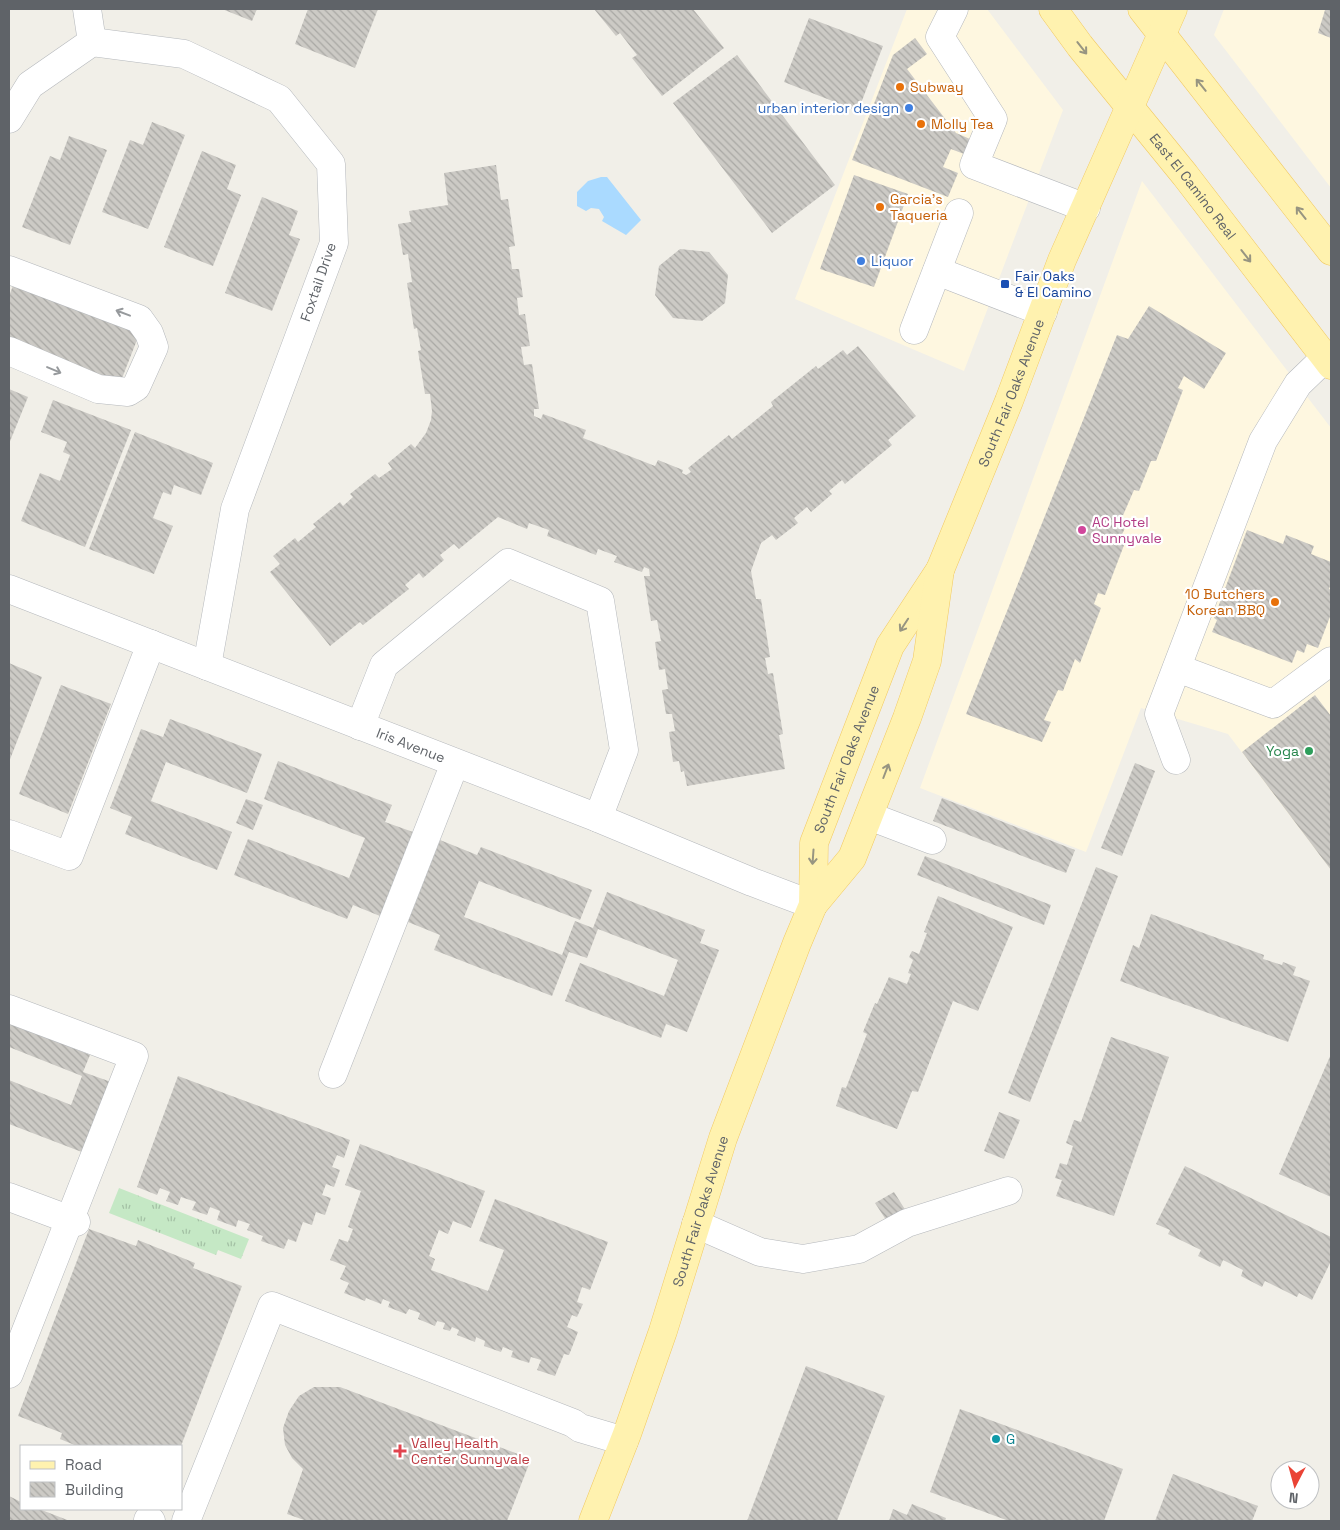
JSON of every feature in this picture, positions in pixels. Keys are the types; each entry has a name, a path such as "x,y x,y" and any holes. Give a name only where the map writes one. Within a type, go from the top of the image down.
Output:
{"main road":[{"name":"East El Camino Real","path":"1053,9 1185,175 1328,362"},
{"path":"1142,9 1331,251"},
{"name":"South Fair Oaks Avenue","path":"813,905 814,843 890,646 940,570 1009,401 1062,260 1173,9"},
{"name":"South Fair Oaks Avenue","path":"593,1521 663,1331 732,1113 813,905 852,858 927,661 940,570"}],"street":[{"path":"9,120 30,85 92,42 87,9"},
{"path":"954,9 940,37 993,119 974,165 1086,208"},
{"name":"Foxtail Drive","path":"92,42 184,54 279,99 331,164 334,243 235,509 207,666"},
{"path":"914,330 959,212"},
{"path":"9,270 139,319 149,333 154,347 136,387 128,392 98,389 9,351"},
{"path":"937,271 1042,312"},
{"path":"1176,760 1159,714 1262,442 1298,384 1328,362"},
{"path":"360,726 384,665 508,563 600,601 624,750 598,818"},
{"name":"Iris Avenue","path":"9,589 598,818 752,882 813,905"},
{"path":"9,834 69,856 151,644"},
{"path":"1177,668 1273,704 1330,665"},
{"path":"333,1074 455,762"},
{"path":"869,816 932,840"},
{"path":"9,1009 134,1056 73,1220 9,1374"},
{"path":"696,1224 760,1252 803,1259 859,1249 907,1223 1008,1191"},
{"path":"9,1197 73,1220"},
{"path":"186,1521 272,1306 573,1423 580,1428 624,1441"}],"shaded area":[{"path":"907,9 987,9 1063,110 964,371 795,299"},
{"path":"1224,9 1331,9 1331,188 1214,35"},
{"path":"1142,181 1331,428 1331,870 1228,734 1141,708 1086,852 920,788"}],"green space":[{"path":"119,1188 249,1239 241,1259 218,1250 216,1255 109,1213"}],"water":[{"path":"607,177 641,220 626,235 602,221 604,217 599,209 591,208 586,211 577,206 577,192 588,181"}],"building":[{"path":"222,9 257,9 252,21"},
{"path":"308,9 378,9 355,68 295,44"},
{"path":"594,9 693,9 724,48 662,96 632,58 637,55 620,33 616,36"},
{"path":"1321,9 1331,9 1331,38 1318,33 1325,10"},
{"path":"809,18 883,46 858,111 784,82"},
{"path":"915,38 927,54 907,69 956,133 970,139 964,154 951,149 943,167 958,173 948,197 852,160 893,55"},
{"path":"737,55 835,185 772,233 673,103"},
{"path":"152,122 185,135 148,229 102,212 130,140 143,145"},
{"path":"69,136 107,150 70,245 22,227 50,156 60,160"},
{"path":"202,151 236,165 227,189 241,195 213,266 164,247"},
{"path":"496,165 501,200 508,199 515,246 509,247 512,269 519,269 523,297 517,298 519,315 525,314 530,346 521,347 524,365 532,364 539,409 534,409 534,416 541,419 543,414 586,430 583,438 655,466 658,460 683,470 682,473 686,475 691,472 688,468 729,435 732,439 773,406 771,402 816,366 818,369 843,350 847,355 858,346 916,416 888,440 892,445 845,484 842,480 829,491 832,494 811,512 807,507 794,518 798,523 776,540 772,535 761,543 751,571 756,599 761,599 770,657 765,658 768,674 773,673 783,734 779,735 785,769 687,786 684,771 681,772 679,761 673,762 669,732 675,731 672,714 666,714 662,690 668,689 665,669 659,670 655,642 661,641 657,620 651,621 644,576 650,576 649,569 644,567 642,572 614,562 617,556 598,549 596,555 547,536 549,530 529,523 527,529 498,517 459,549 454,544 440,555 444,560 423,578 419,573 405,585 409,589 363,625 360,622 330,646 270,572 280,564 273,556 295,538 298,542 316,527 313,524 340,502 343,506 353,497 350,494 375,474 379,478 392,469 388,463 411,444 415,448 426,433 432,411 430,394 425,394 418,351 421,350 417,328 414,329 407,283 412,282 408,254 403,255 398,224 411,222 409,211 448,205 444,173"},
{"path":"854,175 908,194 874,287 820,269"},
{"path":"262,197 298,211 289,235 300,239 272,311 225,293"},
{"path":"680,249 709,252 728,275 725,303 702,321 673,318 655,295 659,266"},
{"path":"16,278 142,327 119,386 9,343 9,296"},
{"name":"AC Hotel Sunnyvale","path":"1149,306 1226,353 1204,389 1184,376 1178,388 1183,390 1156,461 1151,461 1139,491 1134,490 1121,520 1127,523 1121,537 1126,540 1105,595 1098,593 1094,604 1101,608 1080,663 1075,659 1063,691 1058,690 1044,720 1051,722 1042,742 966,714 1117,335 1128,339"},
{"path":"9,389 28,397 9,444"},
{"path":"53,400 131,430 85,547 21,521 40,473 60,481 70,455 63,452 67,442 41,432"},
{"path":"135,432 213,463 201,495 174,485 171,495 163,492 153,518 173,526 154,574 89,549"},
{"name":"10 Butchers Korean BBQ","path":"1247,530 1283,544 1286,535 1314,546 1311,554 1331,562 1331,583 1329,589 1331,590 1331,614 1318,648 1307,644 1304,653 1297,650 1292,663 1212,632 1217,620 1214,618"},
{"path":"9,663 42,677 9,762"},
{"path":"61,685 111,704 68,814 19,794"},
{"path":"1315,695 1331,716 1331,870 1242,752"},
{"path":"170,719 262,754 247,793 166,762 151,801 232,832 217,870 125,834 132,817 110,808 141,729 163,737"},
{"path":"278,761 392,805 385,822 413,832 380,916 353,905 347,919 234,875 248,839 349,878 365,838 264,799"},
{"path":"1135,763 1155,771 1122,856 1101,848"},
{"path":"942,798 1075,850 1066,873 933,821"},
{"path":"246,799 263,805 253,830 236,823"},
{"path":"440,840 477,855 481,847 592,890 580,920 479,881 464,917 562,955 575,921 593,928 607,892 705,930 700,943 719,950 687,1032 666,1024 661,1038 565,1001 580,963 664,996 678,960 598,929 587,958 569,952 552,996 434,950 440,935 408,922"},
{"path":"925,856 1051,905 1044,925 917,875"},
{"path":"1096,867 1118,876 1030,1102 1008,1093"},
{"path":"938,896 1013,927 978,1011 953,1001 918,1092 912,1091 897,1129 836,1106 842,1087 846,1088 867,1034 863,1032 875,1003 877,1004 889,977 907,984 911,974 908,973 913,960 909,957 912,951 919,954 927,933 924,932"},
{"path":"1151,914 1264,955 1263,959 1282,965 1283,962 1296,967 1293,975 1310,981 1288,1042 1120,981 1133,945 1139,948"},
{"path":"9,1022 90,1055 83,1072 114,1083 87,1154 9,1124 9,1080 71,1105 82,1076 9,1047"},
{"path":"1111,1037 1169,1057 1114,1216 1056,1196 1062,1180 1055,1178 1060,1163 1067,1165 1073,1146 1066,1143 1074,1120 1081,1122"},
{"path":"1331,1054 1331,1197 1279,1174"},
{"path":"178,1076 350,1140 344,1158 337,1155 332,1167 340,1170 334,1187 326,1184 322,1195 331,1198 325,1215 316,1212 312,1225 303,1222 296,1242 288,1239 284,1249 261,1241 263,1236 247,1230 250,1224 238,1220 236,1227 217,1220 220,1211 210,1207 207,1215 192,1210 196,1202 181,1197 178,1205 166,1201 170,1192 160,1188 157,1195 137,1187"},
{"path":"999,1112 1020,1120 1004,1159 984,1151"},
{"path":"360,1144 485,1191 471,1228 453,1221 448,1234 439,1230 429,1256 435,1259 431,1270 488,1291 504,1250 479,1241 495,1199 608,1242 590,1290 582,1287 577,1302 583,1304 577,1317 572,1315 567,1327 578,1332 569,1355 564,1354 555,1376 537,1370 541,1360 531,1357 529,1363 511,1357 513,1351 503,1347 501,1352 484,1346 485,1341 476,1337 475,1342 457,1335 459,1330 452,1327 450,1331 443,1329 445,1323 437,1321 435,1326 418,1319 420,1313 409,1309 406,1314 388,1307 390,1302 383,1299 381,1304 366,1298 365,1301 344,1293 349,1283 340,1279 346,1266 330,1260 339,1239 348,1242 353,1229 348,1227 361,1191 345,1185"},
{"path":"1185,1166 1331,1237 1331,1261 1312,1300 1299,1293 1297,1297 1265,1281 1262,1287 1241,1276 1243,1270 1223,1260 1220,1267 1198,1256 1201,1250 1168,1234 1170,1230 1156,1224"},
{"path":"894,1192 906,1211 888,1223 875,1203"},
{"path":"89,1229 136,1246 138,1240 195,1263 193,1268 242,1286 181,1445 75,1445 60,1439 62,1433 18,1416"},
{"path":"806,1366 885,1396 837,1521 747,1521"},
{"name":"Valley Health Center Sunnyvale","path":"314,1387 340,1387 531,1459 507,1521 307,1521 287,1514 303,1469 292,1458 285,1445 283,1428 289,1411 299,1396"},
{"name":"G","path":"960,1409 1123,1469 1104,1521 1009,1521 930,1492"},
{"path":"1173,1474 1258,1506 1252,1521 1155,1521"},
{"path":"9,1496 20,1502 20,1510 42,1510 70,1521 9,1521"},
{"path":"912,1504 946,1518 945,1521 889,1521 893,1509 907,1515"}],"place":[{"name":"Subway","path":"900,87"},
{"name":"urban interior design","path":"909,108"},
{"name":"Molly Tea","path":"921,124"},
{"name":"Garcia's Taqueria","path":"880,207"},
{"name":"Liquor","path":"861,261"},
{"name":"Fair Oaks & El Camino","path":"1005,284"},
{"name":"AC Hotel Sunnyvale","path":"1082,530"},
{"name":"10 Butchers Korean BBQ","path":"1275,602"},
{"name":"Yoga","path":"1309,751"},
{"name":"G","path":"996,1439"},
{"name":"Valley Health Center Sunnyvale","path":"400,1451"}]}
